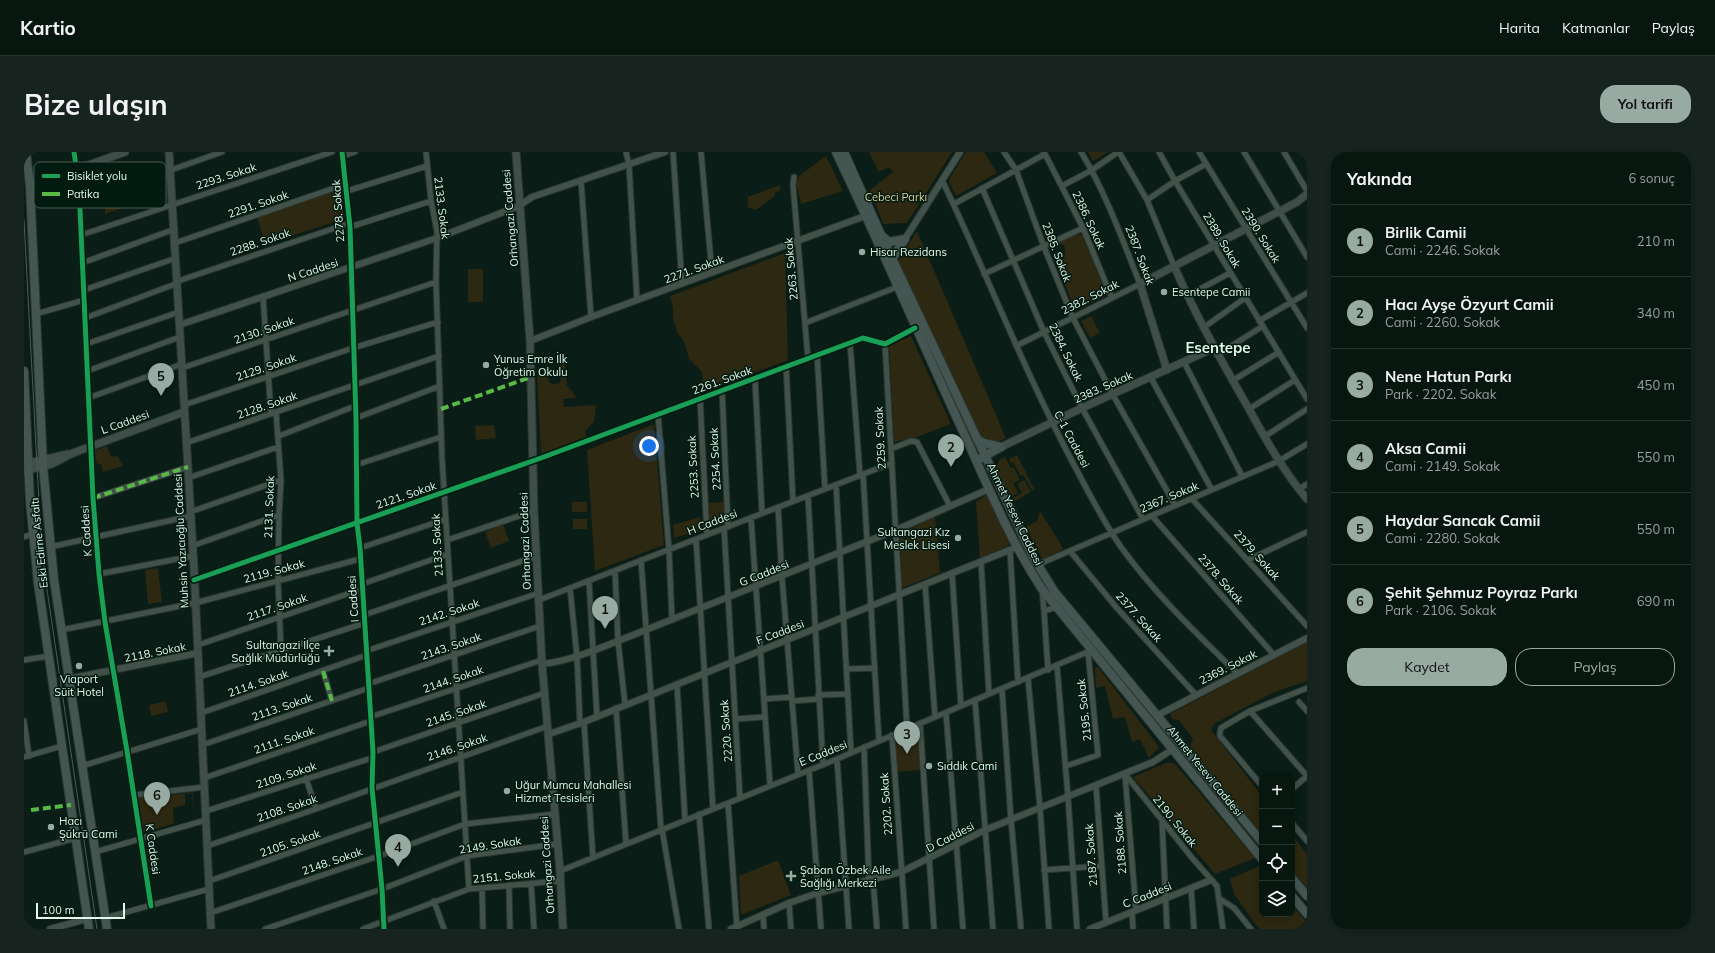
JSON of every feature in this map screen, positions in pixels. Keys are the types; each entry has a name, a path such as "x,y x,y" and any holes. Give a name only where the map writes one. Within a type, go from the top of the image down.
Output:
{"main road":[{"name":"Eski Edirne Asfaltı","path":"26,152 30,186 43,463 50,547 68,679 107,929"},
{"path":"98,162 125,152"},
{"name":"Muhsin Yazıcıoğlu Caddesi","path":"169,152 178,282 178,312 193,556 194,603 198,644 211,929"},
{"name":"Orhangazi Caddesi","path":"516,152 530,341 534,511 542,662 558,844 563,929"},
{"name":"Ahmet Yesevi Caddesi","path":"836,152 865,216 890,262 978,440 1037,565 1054,591 1259,838"},
{"name":"Ahmet Yesevi Caddesi","path":"844,152 881,236 897,287 989,489 1014,549 1042,589 1090,651 1173,749 1259,855"},
{"path":"30,186 34,185"},
{"name":"2382. Sokak","path":"1140,284 1298,202 1307,193"},
{"path":"881,236 890,242 905,239"},
{"path":"890,262 905,239"},
{"path":"1174,266 1203,328 1232,381 1279,461 1307,499"},
{"name":"2387. Sokak","path":"1140,284 1167,370"},
{"name":"2383. Sokak","path":"1001,447 1082,408 1184,362 1216,351"},
{"name":"Eski Edirne Asfaltı","path":"24,371 27,502 33,534 49,656 89,929"},
{"name":"L Caddesi","path":"26,467 62,460 73,453 91,447 184,408"},
{"path":"978,440 1001,447"},
{"path":"976,460 1001,447"},
{"path":"989,489 1003,493"},
{"path":"1014,549 1026,543"},
{"path":"1180,743 1173,749 1186,754 1231,809 1235,810"},
{"path":"1294,881 1307,896"},
{"path":"1295,900 1307,914"}],"street":[{"name":"K Caddesi","path":"74,152 76,162"},
{"path":"171,170 222,152"},
{"name":"2293. Sokak","path":"166,206 315,155 332,152"},
{"path":"343,154 355,152"},
{"name":"2133. Sokak","path":"426,152 431,201 437,238 436,282 441,436 469,889"},
{"path":"626,152 629,165 637,300"},
{"name":"N Caddesi","path":"179,325 437,238 519,206 532,197 664,152"},
{"path":"673,152 682,284"},
{"path":"701,152 712,273"},
{"path":"905,239 960,152"},
{"name":"2385. Sokak","path":"1004,152 1016,170 1044,247 1073,318 1113,395 1175,505"},
{"name":"2387. Sokak","path":"1081,152 1092,170 1113,216 1140,284"},
{"path":"1062,186 1092,170 1118,152 1146,200 1174,266"},
{"name":"2389. Sokak","path":"1159,152 1245,298 1307,399"},
{"name":"2390. Sokak","path":"1199,152 1307,328"},
{"path":"1244,152 1307,257"},
{"path":"1284,152 1307,193"},
{"path":"954,204 1044,153"},
{"name":"2386. Sokak","path":"1044,153 1083,228 1112,298"},
{"name":"2278. Sokak","path":"343,154 350,225 351,268"},
{"path":"1146,200 1175,181 1206,164"},
{"path":"347,191 427,166"},
{"name":"2263. Sokak","path":"794,177 793,185 808,359"},
{"name":"C-1 Caddesi","path":"942,180 1052,423 1101,516 1121,547 1148,581 1198,635 1237,673"},
{"path":"581,181 591,317"},
{"name":"2291. Sokak","path":"175,242 346,184"},
{"name":"2384. Sokak","path":"982,188 1044,332 1082,408 1143,519"},
{"name":"2288. Sokak","path":"85,318 178,282 350,225 431,201"},
{"name":"K Caddesi","path":"79,208 93,498 99,574 105,622 114,670 151,906"},
{"name":"2293. Sokak","path":"81,235 161,208"},
{"name":"2271. Sokak","path":"530,341 637,300 799,242 865,216"},
{"path":"984,274 1083,228"},
{"path":"82,263 175,229"},
{"path":"84,290 176,258"},
{"name":"I Caddesi","path":"351,268 356,406 357,523 365,623 372,755 372,788 377,823 384,929"},
{"path":"1187,296 1230,272"},
{"name":"2130. Sokak","path":"88,398 182,366 266,340 436,282"},
{"name":"2382. Sokak","path":"1016,346 1140,284"},
{"path":"805,323 897,287"},
{"path":"1259,321 1307,293"},
{"name":"2131. Sokak","path":"263,297 269,377 279,436 278,447 281,480 278,515 278,580 281,651"},
{"path":"1203,328 1245,298"},
{"path":"36,314 84,300"},
{"path":"86,344 178,312"},
{"name":"2129. Sokak","path":"184,408 353,348 438,322"},
{"path":"1216,351 1263,326"},
{"path":"885,344 915,328"},
{"path":"87,371 180,337"},
{"name":"2261. Sokak","path":"534,461 863,338 885,344"},
{"path":"850,343 867,542 879,741"},
{"name":"2259. Sokak","path":"885,344 908,729"},
{"path":"1232,381 1279,352"},
{"path":"817,354 825,489"},
{"name":"2128. Sokak","path":"186,443 439,356"},
{"path":"1184,362 1242,476"},
{"path":"786,366 793,501"},
{"path":"1151,378 1212,490"},
{"path":"755,379 762,513"},
{"path":"1249,409 1295,380"},
{"path":"356,418 440,386"},
{"name":"2254. Sokak","path":"722,390 728,598"},
{"name":"2253. Sokak","path":"700,398 706,535"},
{"path":"279,436 356,406"},
{"path":"1264,437 1307,409"},
{"path":"658,414 669,550 672,620"},
{"path":"356,465 441,436"},
{"path":"891,448 911,441 917,442 950,506"},
{"name":"2367. Sokak","path":"1037,565 1279,461 1307,444"},
{"path":"188,478 278,447"},
{"name":"2121. Sokak","path":"194,580 534,461"},
{"name":"H Caddesi","path":"539,597 589,581 892,463"},
{"path":"93,498 188,467"},
{"path":"50,547 96,538 190,514 281,480"},
{"path":"1299,489 1307,484"},
{"path":"836,485 851,752"},
{"name":"G Caddesi","path":"542,662 556,663 593,651 782,577 896,530 989,489"},
{"path":"808,496 822,765"},
{"name":"2379. Sokak","path":"1192,499 1307,626"},
{"path":"778,507 782,577 798,774"},
{"path":"447,540 534,511"},
{"path":"192,546 278,515"},
{"name":"2378. Sokak","path":"1152,516 1274,655"},
{"path":"751,518 770,785"},
{"path":"360,548 446,519"},
{"path":"1248,560 1307,532"},
{"path":"24,537 33,534"},
{"name":"2220. Sokak","path":"696,539 712,809"},
{"path":"1014,549 1018,682"},
{"name":"F Caddesi","path":"549,734 582,723 625,704 1014,549"},
{"name":"2377. Sokak","path":"1070,551 1116,607 1196,694"},
{"name":"2117. Sokak","path":"198,644 279,617 448,554"},
{"path":"99,574 193,556"},
{"path":"364,615 537,556"},
{"name":"2119. Sokak","path":"61,630 194,603 360,559"},
{"path":"641,560 661,829 679,929"},
{"path":"981,562 990,694"},
{"path":"615,571 618,641 625,704"},
{"path":"952,573 961,706"},
{"path":"589,581 597,717"},
{"path":"925,584 935,717"},
{"path":"570,588 593,858"},
{"path":"1042,589 1048,670"},
{"name":"2142. Sokak","path":"366,653 453,622 539,597"},
{"name":"2220. Sokak","path":"728,598 740,798"},
{"path":"1044,611 1057,607"},
{"path":"199,678 365,623"},
{"name":"2143. Sokak","path":"368,686 540,626"},
{"name":"2369. Sokak","path":"1158,715 1196,694 1307,638"},
{"name":"E Caddesi","path":"560,871 626,843 810,770 1090,651"},
{"name":"2195. Sokak","path":"1066,766 1098,755 1090,651"},
{"name":"2118. Sokak","path":"68,679 198,653"},
{"name":"2114. Sokak","path":"201,714 323,671 366,653"},
{"path":"24,660 49,656"},
{"name":"2144. Sokak","path":"370,719 457,688 542,662"},
{"path":"1057,666 1066,766 1077,929"},
{"path":"846,669 875,668"},
{"path":"323,671 332,701"},
{"path":"1028,678 1049,929"},
{"path":"678,684 685,820"},
{"name":"2113. Sokak","path":"202,745 332,701 368,686"},
{"path":"1259,782 1220,736 1221,728 1250,711 1307,688"},
{"path":"1002,689 1011,820 1021,929"},
{"name":"2145. Sokak","path":"372,755 545,693"},
{"path":"764,699 792,699 848,694"},
{"path":"975,700 993,929"},
{"path":"1299,702 1307,711"},
{"path":"616,708 626,843"},
{"path":"1250,711 1307,776 1295,786"},
{"path":"946,713 955,845 963,929"},
{"path":"735,719 765,717"},
{"name":"2111. Sokak","path":"204,778 370,719"},
{"path":"24,721 26,756 62,746"},
{"path":"920,723 934,929"},
{"name":"2146. Sokak","path":"372,788 548,726"},
{"path":"82,766 202,729"},
{"name":"2202. Sokak","path":"892,735 906,929"},
{"path":"864,747 871,880 877,929"},
{"name":"D Caddesi","path":"735,928 789,903 818,893 901,872 985,830 1153,762 1173,749"},
{"name":"2109. Sokak","path":"206,811 372,755"},
{"path":"837,758 849,929"},
{"path":"810,770 821,929"},
{"name":"2190. Sokak","path":"1125,774 1217,886 1220,899"},
{"name":"2188. Sokak","path":"1125,774 1134,911 1133,929"},
{"path":"306,778 316,809"},
{"name":"2187. Sokak","path":"1096,786 1106,922"},
{"path":"134,795 205,787"},
{"name":"2108. Sokak","path":"207,846 316,809 372,788"},
{"name":"2105. Sokak","path":"209,881 463,792"},
{"path":"728,803 735,928"},
{"name":"2148. Sokak","path":"210,913 379,856 465,824 555,814"},
{"path":"699,814 709,929"},
{"path":"95,852 206,820"},
{"path":"1162,820 1167,929"},
{"path":"1295,827 1307,841"},
{"path":"24,852 76,838"},
{"name":"2149. Sokak","path":"265,929 382,889 467,856 558,844"},
{"path":"1044,870 1101,866"},
{"name":"C Caddesi","path":"1090,929 1096,928 1106,922 1211,880"},
{"name":"2151. Sokak","path":"363,929 469,889 560,881"},
{"path":"531,883 534,929"},
{"path":"509,885 510,929"},
{"path":"482,888 483,929"},
{"path":"1191,888 1194,929"},
{"path":"105,918 209,889"},
{"path":"1220,899 1223,929"},
{"path":"1220,899 1234,908 1251,929"},
{"path":"434,901 444,929"},
{"path":"789,903 791,929"},
{"path":"763,914 764,929"},
{"path":"50,929 87,919"}],"green space":[{"name":"Cebeci Parkı","path":"869,152 952,152 907,223 883,224 870,190 893,172 889,167 879,172"},
{"path":"966,152 984,152 997,173 956,196 949,182"},
{"path":"1088,152 1109,152 1093,161"},
{"path":"826,156 843,191 801,204 796,183 799,176"},
{"path":"780,185 780,191 775,192 775,196 756,210 748,207 748,197"},
{"path":"341,189 344,219 265,244 257,217"},
{"path":"105,208 122,208 105,214"},
{"path":"917,231 1006,438 998,442 980,437 898,261"},
{"path":"1079,234 1082,235 1107,295 1075,310 1055,260 1062,259 1065,256 1065,247 1062,244 1054,244"},
{"path":"785,253 788,360 708,390 703,385 702,372 689,359 684,341 678,334 673,319 673,308 670,296"},
{"path":"468,269 483,269 483,302 468,302"},
{"path":"1091,316 1100,333 1090,338 1081,321"},
{"path":"911,336 951,424 917,437 894,442 889,346"},
{"path":"557,360 565,360 567,386 576,398 563,399 564,407 596,405 594,422 585,431 586,437 541,454 537,375 548,375 549,382 553,384 560,383 561,372"},
{"path":"654,424 664,545 595,571 587,450"},
{"path":"494,425 496,438 476,440 475,426"},
{"path":"107,446 111,457 118,456 123,466 103,472 101,464 97,464 94,451"},
{"path":"1017,455 1034,489 1032,491 1024,476 1020,475 1013,462 1011,463 1009,459"},
{"path":"1005,457 1011,468 1014,468 1020,480 1013,483 1018,493 1011,497 996,469 999,460"},
{"path":"1024,480 1031,492 1015,501 1013,498 1022,493 1017,484"},
{"path":"987,494 1012,544 980,558 976,502"},
{"path":"572,502 587,502 587,512 572,512"},
{"path":"724,502 724,524 710,526 709,503"},
{"path":"1040,511 1063,548 1062,550 1042,559 1026,527 1037,521"},
{"path":"700,517 702,530 674,538 673,525"},
{"path":"935,517 940,573 902,588 900,533"},
{"path":"573,519 587,519 587,529 573,529"},
{"path":"503,524 509,541 491,548 485,532"},
{"path":"158,568 162,602 148,604 145,570"},
{"path":"1307,642 1307,681 1270,694 1214,724 1211,730 1259,792 1259,830 1190,747 1193,739 1179,720 1172,719 1170,714"},
{"path":"1098,667 1159,747 1149,758 1140,739 1132,742 1125,717 1113,719 1105,686 1096,688 1095,668"},
{"path":"166,701 168,712 151,716 149,705"},
{"path":"917,727 920,770 897,772 894,737"},
{"path":"1166,763 1173,763 1176,765 1255,858 1215,874 1133,777"},
{"path":"193,793 194,817 143,833 137,797","holes":["185,794 192,794 194,817 174,823 173,808 185,805"]},
{"path":"1295,839 1307,854 1307,888 1295,874"},
{"path":"778,860 791,895 741,915 739,876"},
{"path":"1259,866 1259,917 1295,917 1295,909 1307,923 1307,929 1259,929 1234,894 1230,879"}],"tram line":[{"path":"24,220 41,541 97,929"}],"marked path":[{"path":"441,409 531,377"},
{"path":"93,498 188,467"},
{"path":"323,671 332,701"},
{"path":"31,810 71,805"}],"cycle path":[{"path":"74,152 75,162"},
{"path":"342,152 350,227 356,418 357,523 360,548 373,752 372,788 382,889 384,929"},
{"path":"80,208 93,498 99,574 105,622 151,906"},
{"path":"194,580 541,458 863,338 885,344 915,328"}],"place":[{"name":"Hisar Rezidans","path":"862,252"},
{"name":"Esentepe Camii","path":"1164,292"},
{"name":"Yunus Emre İlk Öğretim Okulu","path":"486,365"},
{"name":"Haydar Sancak Camii","path":"161,396"},
{"name":"Hacı Ayşe Özyurt Camii","path":"951,467"},
{"name":"Sultangazi Kız Meslek Lisesi","path":"958,538"},
{"name":"Birlik Camii","path":"605,629"},
{"name":"Sultangazi İlçe Sağlık Müdürlüğü","path":"329,651"},
{"name":"Viaport Süit Hotel","path":"79,666"},
{"name":"Nene Hatun Parkı","path":"907,754"},
{"name":"Sıddık Cami","path":"929,766"},
{"name":"Uğur Mumcu Mahallesi Hizmet Tesisleri","path":"507,791"},
{"name":"Şehit Şehmuz Poyraz Parkı","path":"157,815"},
{"name":"Hacı Şükrü Cami","path":"51,827"},
{"name":"Aksa Camii","path":"398,867"},
{"name":"Şaban Özbek Aile Sağlığı Merkezi","path":"791,876"}],"district":[{"name":"Esentepe","path":"1218,347"}]}
